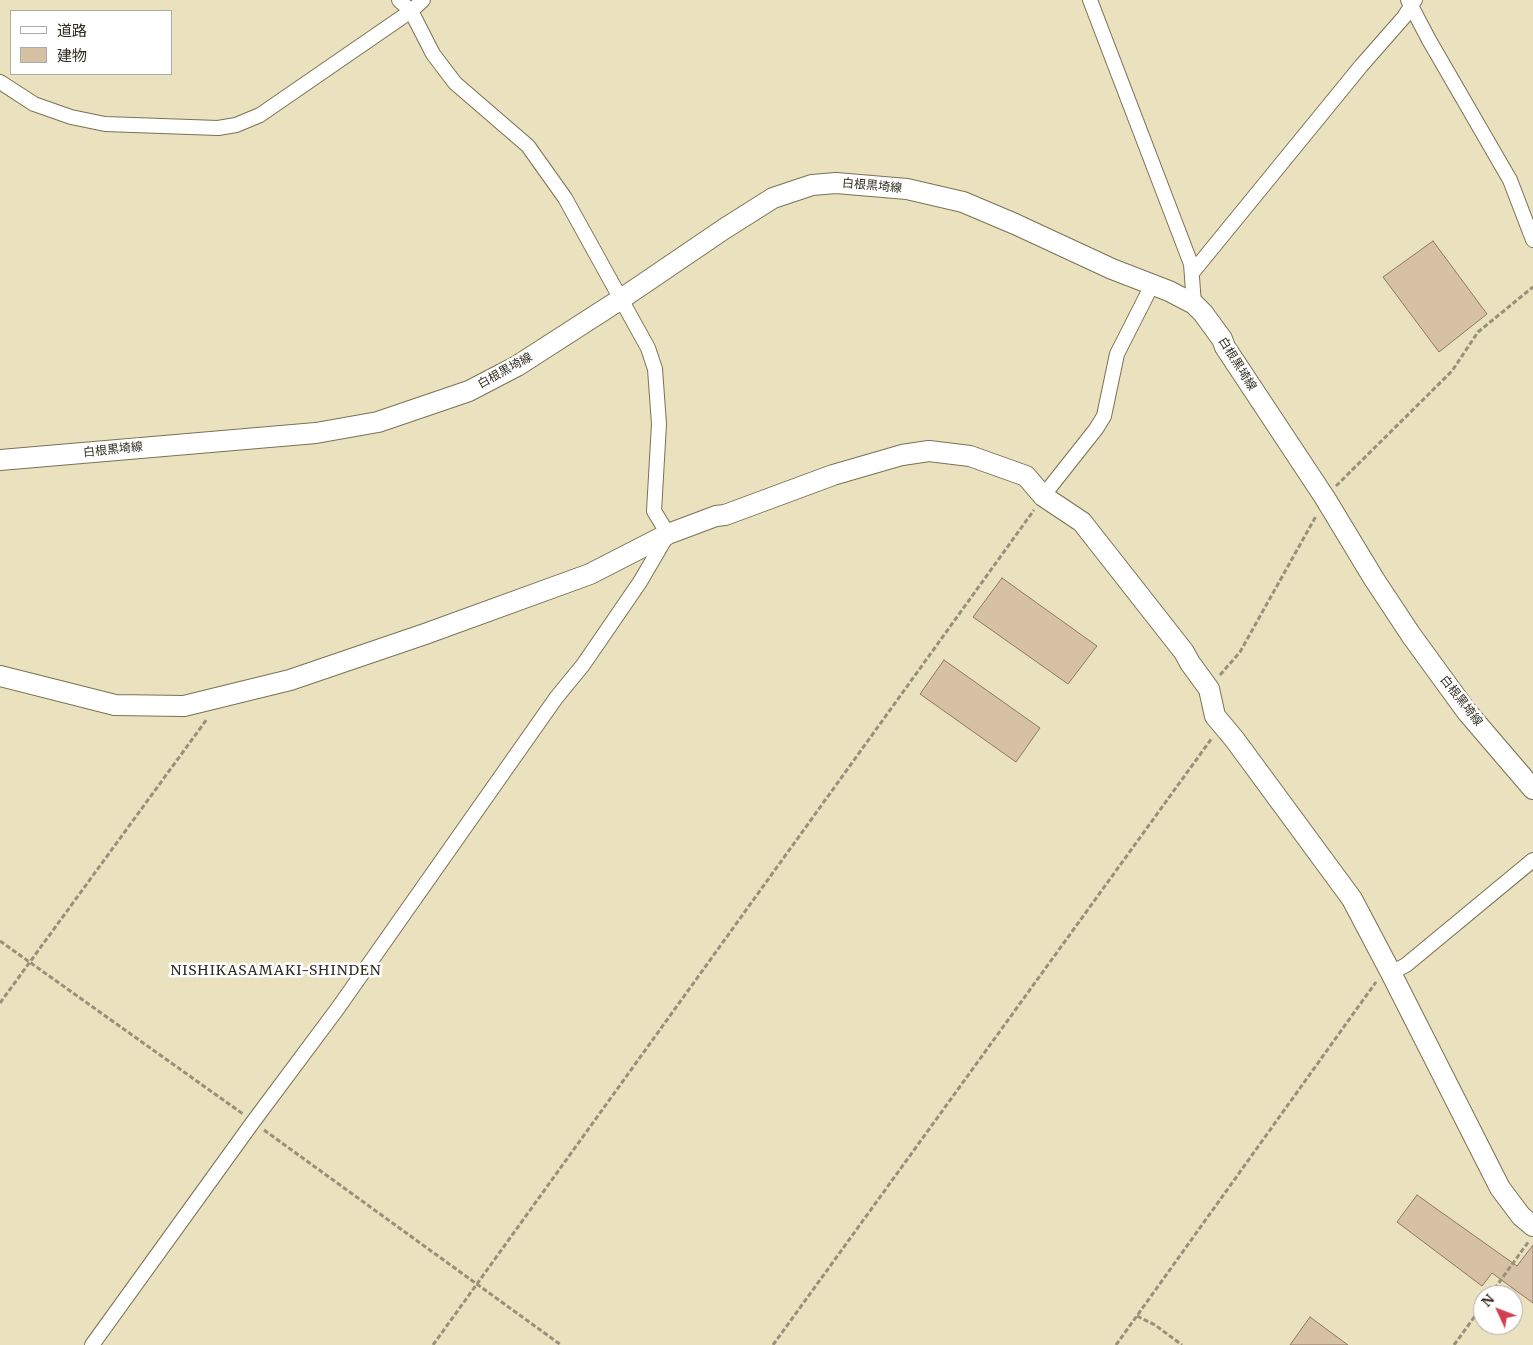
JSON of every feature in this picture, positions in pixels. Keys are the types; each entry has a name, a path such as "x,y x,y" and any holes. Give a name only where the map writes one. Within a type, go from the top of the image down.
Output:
{"street":[{"path":"400,0 411,11 433,54 455,82 528,146 565,198 648,348 655,369 659,424 654,511 668,534"},
{"path":"0,82 34,104 72,117 105,124 218,128 236,125 260,115 411,11 424,0"},
{"path":"1090,0 1187,255 1192,273 1194,304"},
{"path":"1192,273 1361,66 1404,17 1411,2"},
{"path":"1411,2 1428,40 1510,180 1533,240"},
{"name":"白根黒埼線","path":"0,460 316,433 378,422 469,391 517,366 773,198 812,185 836,183 907,189 963,202 1169,291 1194,304 1222,338 1225,347 1326,498 1369,571 1411,636 1467,712 1533,788"},
{"path":"1044,496 1096,430 1104,416 1117,354 1152,285"},
{"path":"0,676 115,705 184,706 290,680 434,631 590,574 668,534 833,475 902,455 929,451 970,456 1026,476 1044,496 1082,522 1184,652 1190,664 1209,689 1214,716 1352,899 1500,1188 1521,1216 1533,1226"},
{"path":"92,1345 338,1008 556,698 583,665 640,582 668,534"},
{"path":"1391,973 1406,965 1533,860"}],"path":[{"path":"1209,689 1240,652 1326,498 1452,371 1478,332 1533,287"},
{"path":"433,1345 1044,496"},
{"path":"0,1003 224,697"},
{"path":"773,1345 1221,724"},
{"path":"0,941 561,1345"},
{"path":"1116,1345 1378,979 1391,973"},
{"path":"1497,1285 1533,1235"},
{"path":"1137,1316 1182,1345"},
{"path":"1454,1345 1473,1318"}],"building":[{"path":"1433,241 1487,314 1439,352 1383,277"},
{"path":"1002,578 1097,646 1068,684 973,617"},
{"path":"944,660 1040,728 1016,762 920,694"},
{"path":"1417,1195 1517,1266 1533,1245 1533,1303 1523,1296 1523,1285 1508,1285 1492,1273 1483,1285 1481,1285 1397,1222"},
{"path":"1310,1317 1348,1345 1290,1345"}],"district":[{"name":"NISHIKASAMAKI-SHINDEN","path":"276,971"}]}
